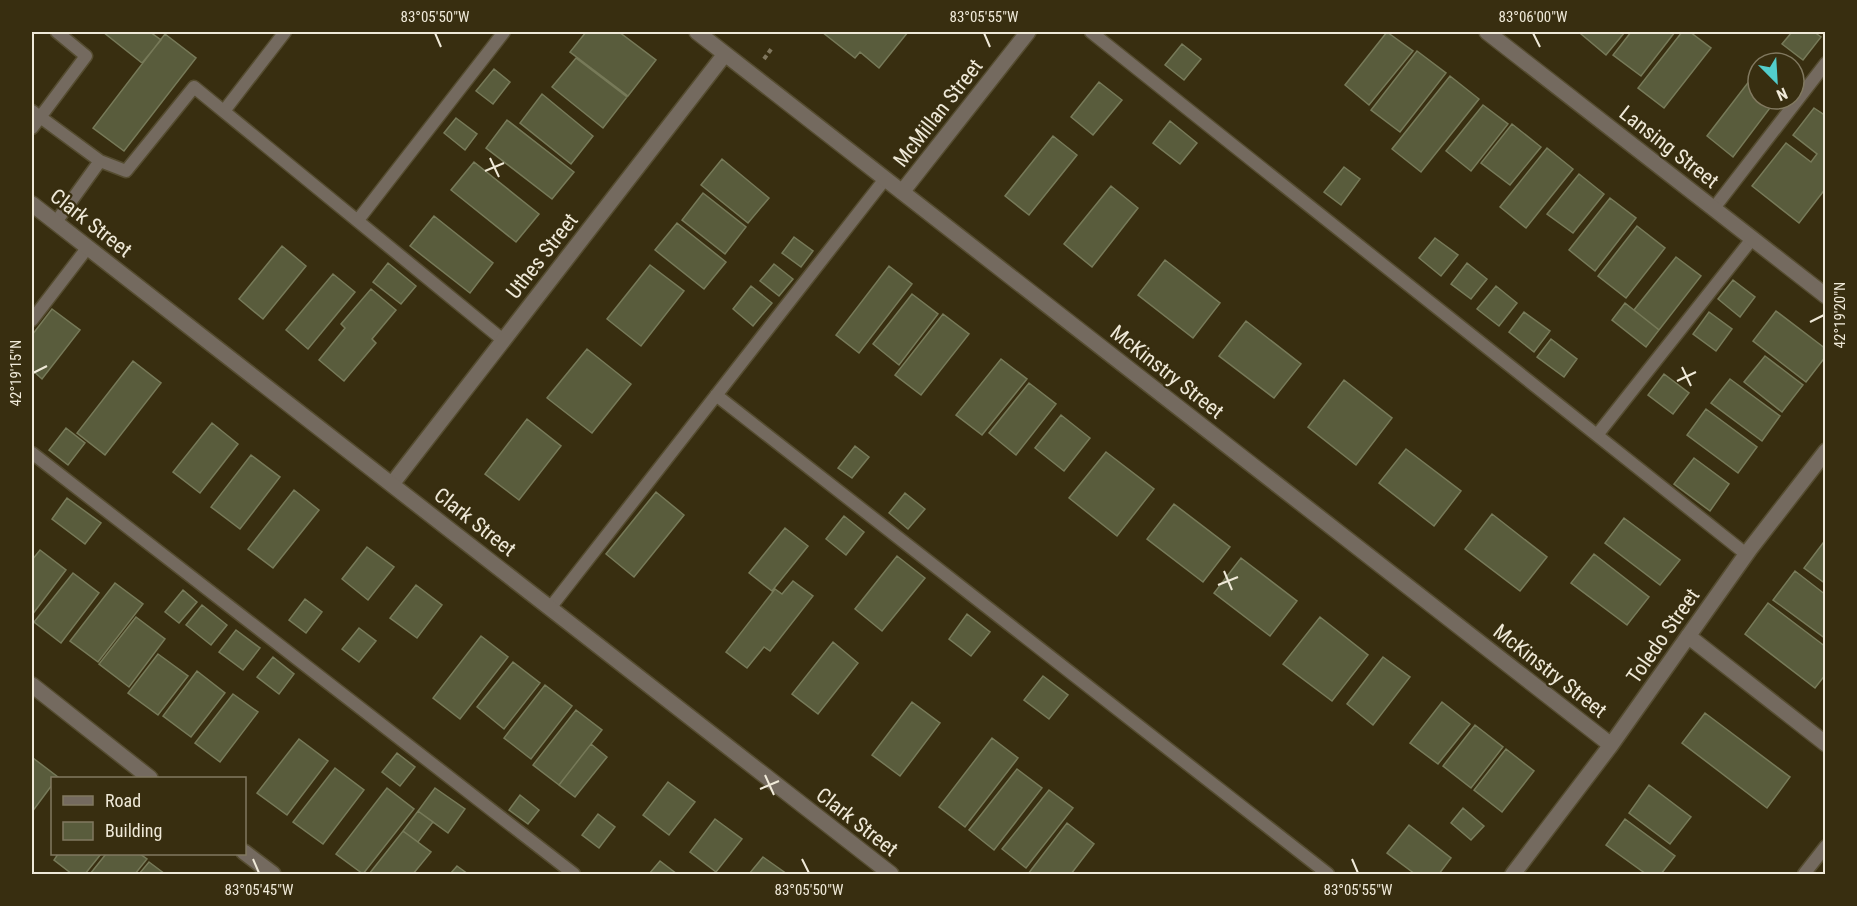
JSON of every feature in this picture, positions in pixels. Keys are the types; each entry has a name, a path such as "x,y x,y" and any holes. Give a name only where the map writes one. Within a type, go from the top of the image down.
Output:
{"street":[{"name":"McKinstry Street","path":"697,32 1611,745"},
{"name":"McMillan Street","path":"902,192 1028,32"},
{"name":"Lansing Street","path":"1487,32 1826,296"},
{"name":"Uthes Street","path":"393,484 726,54"},
{"name":"Clark Street","path":"32,204 891,874"},
{"name":"Toledo Street","path":"1513,874 1611,745 1746,554 1826,451"},
{"path":"1688,636 1826,744"},
{"path":"32,685 149,777"},
{"path":"246,854 273,874"}],"lane":[{"path":"32,128 36,114 86,56 57,32"},
{"path":"224,111 285,32"},
{"path":"358,220 504,32"},
{"path":"1091,32 1746,554"},
{"path":"1714,208 1826,63"},
{"path":"36,114 100,161 126,171 194,87 503,340"},
{"path":"56,222 100,161"},
{"path":"550,608 885,179"},
{"path":"1598,435 1752,239"},
{"path":"32,320 88,247"},
{"path":"716,395 1328,874"},
{"path":"32,453 574,874"},
{"path":"1804,874 1826,846"}],"building":[{"path":"103,32 150,32 161,40 142,63"},
{"path":"586,32 619,32 656,60 628,96 570,52"},
{"path":"822,32 908,32 879,68 860,52 855,58"},
{"path":"1387,32 1413,51 1369,105 1345,85"},
{"path":"1583,32 1625,32 1606,55 1581,34"},
{"path":"1631,32 1675,32 1641,76 1613,55"},
{"path":"1682,32 1690,32 1711,48 1664,108 1638,88"},
{"path":"1792,32 1814,32 1821,37 1806,56 1806,51 1791,51 1782,44"},
{"path":"165,34 196,58 124,151 93,128"},
{"path":"1182,44 1201,59 1184,80 1165,65"},
{"path":"1417,51 1446,73 1400,132 1371,110"},
{"path":"576,58 627,97 603,128 552,87"},
{"path":"494,69 510,82 493,104 476,91"},
{"path":"1450,76 1479,99 1421,172 1392,149"},
{"path":"1099,82 1122,100 1093,135 1071,117"},
{"path":"1746,85 1746,111 1768,111 1733,157 1707,136"},
{"path":"542,94 593,136 571,164 520,123"},
{"path":"1483,105 1508,124 1471,171 1446,151"},
{"path":"1814,108 1826,116 1826,188 1799,223 1752,186 1786,143 1811,162 1817,154 1793,135"},
{"path":"456,118 477,134 465,150 444,133"},
{"path":"507,120 574,172 552,199 486,148"},
{"path":"1170,121 1197,143 1180,164 1153,143"},
{"path":"1512,124 1541,147 1510,185 1481,163"},
{"path":"1053,136 1077,155 1029,215 1005,196"},
{"path":"1547,148 1573,169 1526,228 1500,207"},
{"path":"722,159 769,198 748,223 701,185"},
{"path":"474,162 539,214 516,242 451,190"},
{"path":"1344,167 1360,179 1341,205 1324,192"},
{"path":"1579,174 1604,194 1573,233 1547,214"},
{"path":"1111,186 1138,208 1092,267 1064,244"},
{"path":"703,193 746,227 725,254 682,220"},
{"path":"1610,198 1636,218 1595,271 1569,250"},
{"path":"434,216 493,263 470,293 410,246"},
{"path":"677,223 726,262 704,289 655,250"},
{"path":"1637,226 1665,248 1626,298 1598,276"},
{"path":"794,237 813,251 801,267 782,253"},
{"path":"1435,238 1458,255 1441,276 1419,258"},
{"path":"282,246 306,266 263,319 239,299"},
{"path":"1676,257 1701,276 1659,330 1634,310"},
{"path":"1165,260 1220,303 1193,338 1138,295"},
{"path":"388,263 416,286 401,304 373,282"},
{"path":"1467,263 1487,279 1471,299 1451,284"},
{"path":"774,264 793,279 779,296 760,281"},
{"path":"650,265 684,291 641,346 607,319"},
{"path":"889,266 912,284 859,353 836,335"},
{"path":"333,274 355,292 308,349 286,330"},
{"path":"1733,280 1755,297 1740,317 1718,299"},
{"path":"751,286 772,303 753,326 733,309"},
{"path":"1496,286 1517,303 1499,326 1477,309"},
{"path":"371,289 396,310 372,339 376,343 344,381 319,360 345,328 341,324"},
{"path":"912,294 938,314 899,365 873,344"},
{"path":"1625,303 1659,330 1646,347 1612,320"},
{"path":"52,309 80,330 42,379 32,370 32,335"},
{"path":"1776,311 1826,349 1826,356 1806,382 1753,341"},
{"path":"1524,312 1550,331 1534,352 1509,332"},
{"path":"1709,312 1732,329 1716,351 1693,334"},
{"path":"943,314 969,334 921,395 895,375"},
{"path":"1246,321 1301,364 1274,398 1219,356"},
{"path":"1551,339 1577,359 1564,377 1537,357"},
{"path":"587,349 631,384 592,433 547,398"},
{"path":"1765,356 1803,385 1782,412 1744,382"},
{"path":"1001,359 1027,379 982,435 956,415"},
{"path":"133,361 161,383 105,455 77,433"},
{"path":"1664,374 1689,393 1673,414 1648,395"},
{"path":"1730,379 1780,416 1762,441 1711,403"},
{"path":"1344,380 1392,418 1356,465 1308,427"},
{"path":"1029,383 1056,404 1016,455 989,433"},
{"path":"1706,409 1757,447 1738,473 1687,435"},
{"path":"1061,415 1090,438 1064,471 1035,448"},
{"path":"527,419 561,446 519,500 485,474"},
{"path":"212,423 238,444 200,493 173,472"},
{"path":"66,428 85,443 68,465 49,450"},
{"path":"855,446 869,457 852,478 838,468"},
{"path":"1406,449 1461,491 1434,526 1379,483"},
{"path":"1106,452 1154,489 1117,536 1069,498"},
{"path":"251,455 280,477 240,529 211,507"},
{"path":"1694,458 1729,484 1710,511 1674,484"},
{"path":"294,490 319,510 273,568 248,549"},
{"path":"656,492 684,515 634,577 606,554"},
{"path":"905,493 925,509 908,529 889,513"},
{"path":"67,498 101,523 85,544 52,519"},
{"path":"1174,504 1230,547 1203,582 1147,539"},
{"path":"1492,514 1547,557 1520,591 1465,549"},
{"path":"844,516 864,532 846,555 826,539"},
{"path":"1624,518 1680,560 1660,585 1605,543"},
{"path":"785,528 808,546 772,591 749,573"},
{"path":"1823,543 1826,545 1826,584 1804,568"},
{"path":"367,547 394,567 368,600 342,579"},
{"path":"40,550 66,570 32,615 32,560"},
{"path":"1594,554 1649,597 1627,625 1571,583"},
{"path":"897,556 925,578 882,631 855,609"},
{"path":"1241,558 1297,601 1270,636 1214,593"},
{"path":"1795,571 1826,595 1826,639 1773,600"},
{"path":"73,573 99,593 61,643 34,622"},
{"path":"793,581 813,596 770,651 764,647 747,668 726,652 775,589 782,594"},
{"path":"115,583 143,604 98,662 70,641"},
{"path":"416,585 442,605 417,638 390,618"},
{"path":"183,590 197,602 179,623 165,612"},
{"path":"305,599 322,612 306,633 289,620"},
{"path":"1768,603 1826,647 1826,674 1815,688 1745,634"},
{"path":"202,605 227,625 211,645 186,625"},
{"path":"967,614 990,632 971,656 949,639"},
{"path":"136,617 165,639 129,687 99,664"},
{"path":"1320,617 1368,655 1332,701 1283,664"},
{"path":"359,628 376,641 359,662 342,649"},
{"path":"236,630 260,648 243,670 219,652"},
{"path":"481,636 508,657 460,719 433,698"},
{"path":"833,642 858,663 818,714 792,694"},
{"path":"158,654 188,676 158,715 128,693"},
{"path":"273,657 294,674 279,694 257,677"},
{"path":"1383,657 1410,677 1373,725 1347,704"},
{"path":"513,662 540,683 504,729 477,707"},
{"path":"197,671 225,693 191,737 163,716"},
{"path":"1043,676 1068,695 1049,719 1024,700"},
{"path":"545,685 572,706 531,759 504,738"},
{"path":"233,694 258,712 220,762 195,743"},
{"path":"912,702 940,723 900,776 872,755"},
{"path":"1442,702 1470,724 1438,764 1410,743"},
{"path":"576,710 602,730 559,785 533,765"},
{"path":"1705,713 1790,777 1767,808 1682,743"},
{"path":"1475,725 1503,747 1471,788 1443,766"},
{"path":"992,738 1018,758 965,827 939,807"},
{"path":"299,739 328,761 287,815 257,793"},
{"path":"591,744 607,757 575,797 559,785"},
{"path":"1506,749 1534,771 1502,812 1474,790"},
{"path":"397,753 415,767 400,786 382,772"},
{"path":"33,758 58,777 51,777 51,786 32,812"},
{"path":"335,768 364,790 323,844 293,822"},
{"path":"1017,769 1042,788 994,850 969,830"},
{"path":"668,782 695,802 669,835 643,815"},
{"path":"1649,785 1691,817 1670,844 1629,813"},
{"path":"387,788 414,809 363,874 336,854"},
{"path":"435,788 465,809 448,833 418,811"},
{"path":"1049,790 1073,808 1026,868 1002,849"},
{"path":"520,795 539,810 528,824 509,810"},
{"path":"1463,808 1484,826 1471,840 1451,823"},
{"path":"418,811 433,822 418,842 403,831"},
{"path":"598,814 615,827 599,848 582,835"},
{"path":"715,819 742,839 716,872 690,852"},
{"path":"1625,819 1675,856 1661,874 1646,874 1606,845"},
{"path":"1067,823 1094,844 1071,874 1028,874"},
{"path":"1409,825 1451,858 1439,874 1415,874 1387,853"},
{"path":"403,831 431,852 413,874 369,874"},
{"path":"57,855 100,855 85,874 72,874 54,860"},
{"path":"105,855 141,855 147,859 135,874 90,874"},
{"path":"763,857 787,874 749,874"},
{"path":"660,861 677,874 649,874"},
{"path":"149,862 165,874 139,874"},
{"path":"457,866 468,874 450,874"}]}
